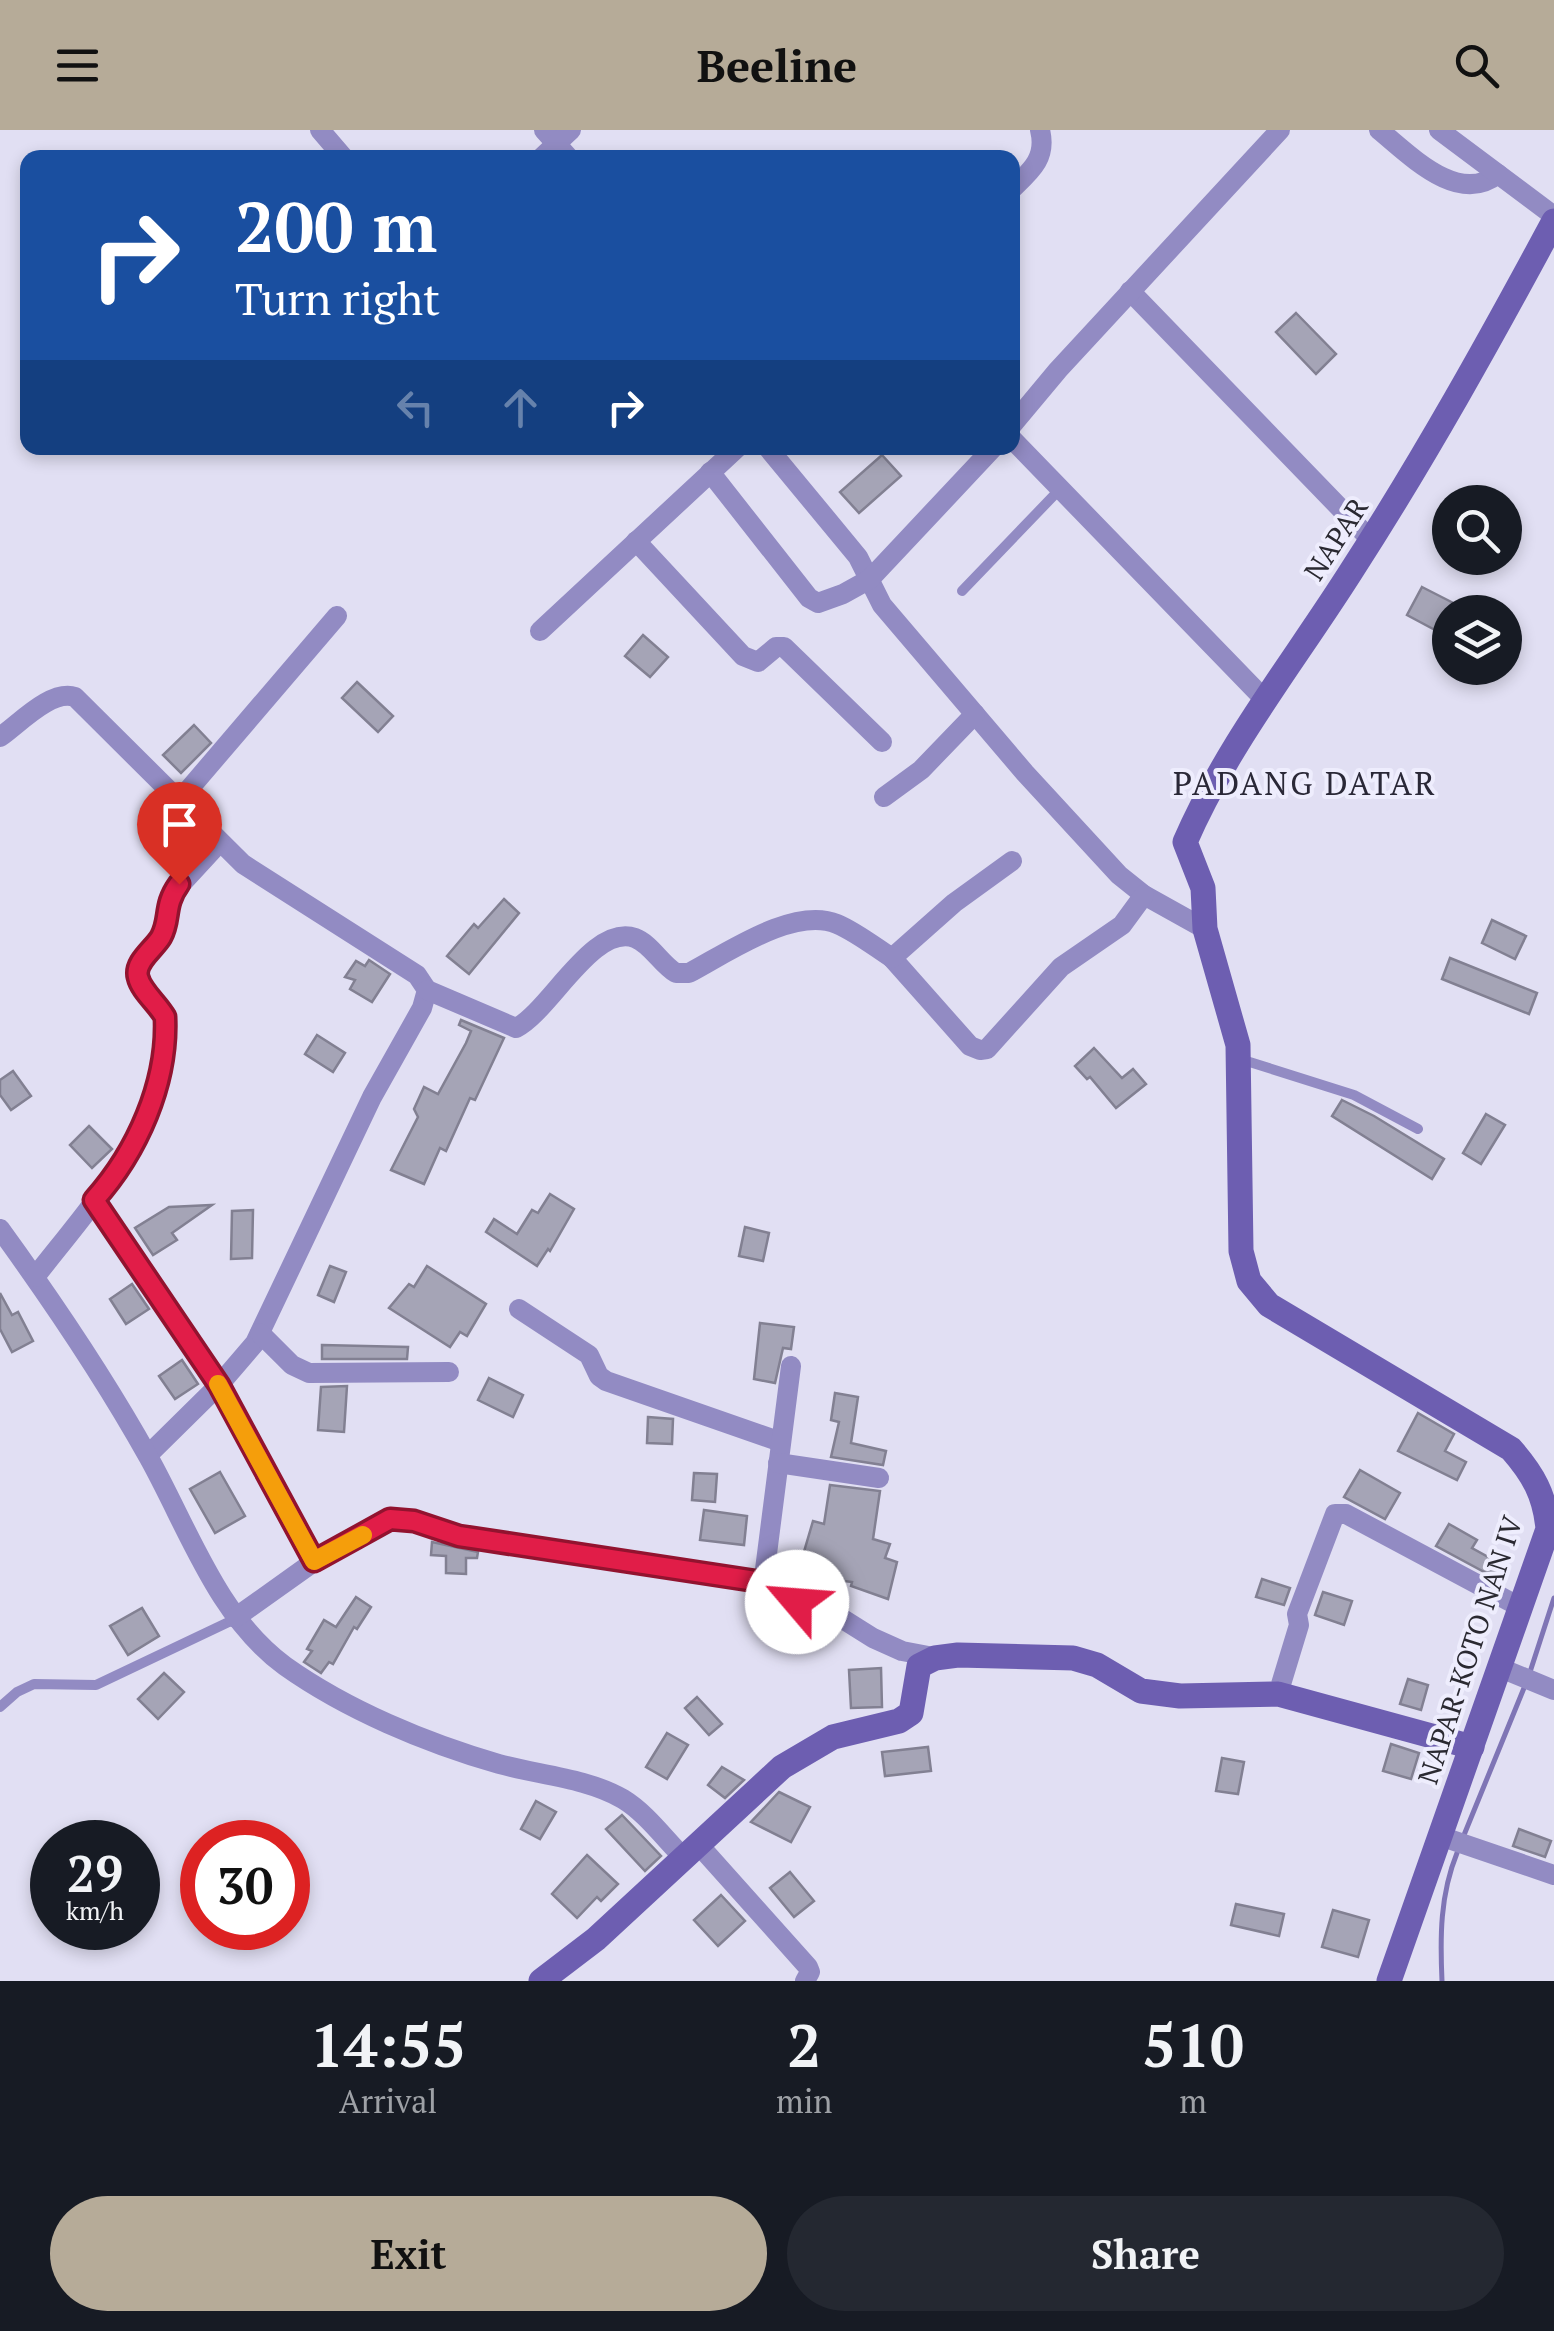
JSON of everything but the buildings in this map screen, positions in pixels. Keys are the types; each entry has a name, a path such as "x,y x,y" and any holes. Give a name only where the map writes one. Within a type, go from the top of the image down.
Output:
{"street":[{"path":"320,130 337,150"},
{"path":"1020,181 1040,160 1040,130"},
{"path":"1020,415 1280,130"},
{"path":"1379,130 1423,165 1462,185 1480,185 1498,174"},
{"path":"1439,130 1554,219"},
{"name":"NAPAR","path":"1203,888 1185,842 1201,804 1441,428 1554,219"},
{"path":"1130,291 1371,540"},
{"path":"1020,448 1266,700"},
{"path":"540,631 729,455"},
{"path":"774,455 858,557 882,606 1024,773 1144,895 1204,929"},
{"path":"710,472 814,602 843,594 870,579 987,455"},
{"path":"636,542 743,656 758,662 784,646 882,742"},
{"path":"178,802 338,616"},
{"path":"0,738 54,699 71,696 219,843 264,880 417,975 428,990 516,1028 535,1014 600,945 614,938 642,942 676,973 689,972 773,928 803,922 835,923 892,958 970,1046 987,1049 1061,967 1122,925 1144,895"},
{"path":"884,797 921,770 975,714"},
{"path":"35,1277 110,1182 146,1120 156,1088 165,1017 139,982 138,967 162,936 172,894 219,843"},
{"path":"892,958 954,903 1012,861"},
{"name":"NAPAR-KOTO NAN IV","path":"1203,888 1204,929 1232,1017 1239,1059 1241,1251 1249,1281 1269,1305 1511,1448 1550,1501 1548,1528 1388,1981"},
{"path":"148,1456 219,1385 260,1333 372,1097 422,1008 428,990"},
{"path":"94,1200 219,1385 314,1561"},
{"path":"0,1228 148,1456 236,1618 282,1664 368,1714 497,1763 616,1796 690,1851 808,1967 810,1972 805,1981"},
{"path":"519,1309 588,1355 606,1382 779,1453 879,1478"},
{"path":"260,1333 292,1366 310,1373 449,1372"},
{"path":"762,1582 791,1366"},
{"path":"1278,1694 1299,1626 1297,1614 1335,1514 1346,1514 1520,1606"},
{"path":"236,1618 314,1561 390,1519 401,1518 459,1536 762,1582 775,1595 830,1610 873,1638 932,1660 958,1655 1085,1662 1132,1688 1150,1693 1278,1694 1472,1747"},
{"path":"541,1981 596,1938 782,1767 834,1737 905,1718 914,1705 916,1676 932,1660"},
{"path":"1498,1667 1554,1690"},
{"path":"1440,1836 1554,1875"}],"lane":[{"path":"962,590 1060,489"},
{"path":"1239,1059 1354,1096 1418,1129"},
{"path":"0,1706 34,1684 96,1685 236,1618"}],"waterway":[{"path":"1530,1672 1554,1598"},
{"path":"1464,1835 1524,1688"},
{"path":"1442,1981 1442,1916 1457,1853"}],"slow traffic":[{"path":"218,1384 314,1561 363,1535"}],"district":[{"name":"PADANG DATAR","path":"1305,784"}],"route":[{"path":"179,884 168,902 162,936 136,974 165,1017 156,1088 132,1146 94,1200 219,1385 314,1561 390,1519 401,1518 459,1536 762,1582 775,1595 797,1602"}]}
